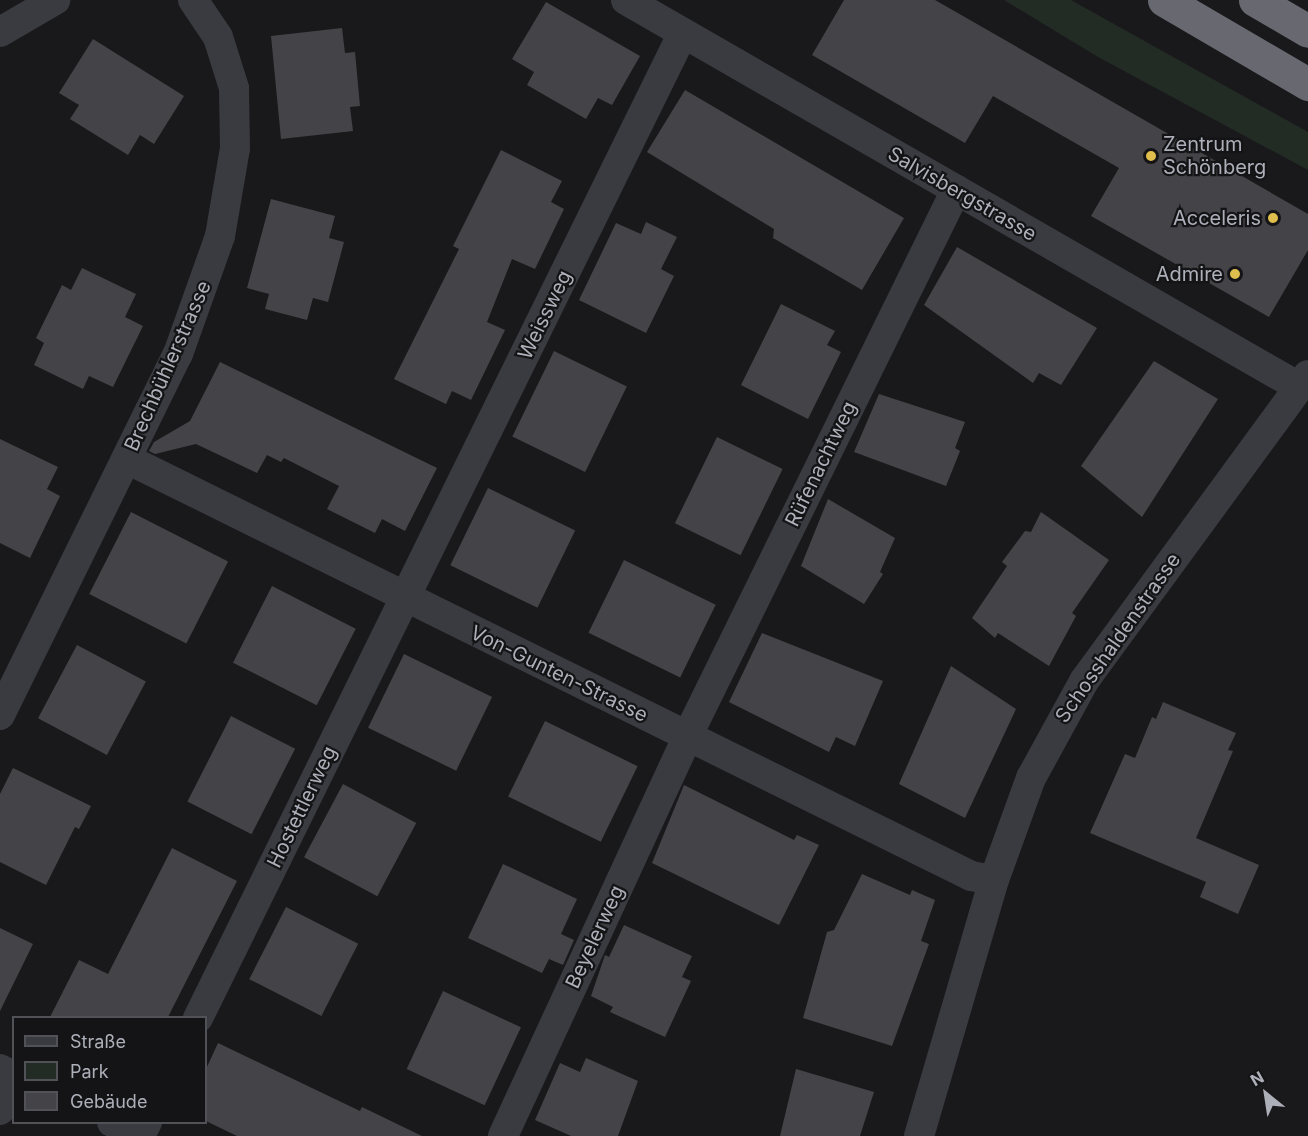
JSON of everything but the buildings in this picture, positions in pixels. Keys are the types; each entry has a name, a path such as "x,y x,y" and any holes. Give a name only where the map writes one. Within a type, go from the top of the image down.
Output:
{"highway":[{"path":"1164,0 1308,84"},
{"path":"1255,0 1308,31"}],"street":[{"path":"0,32 55,0"},
{"name":"Brechbühlerstrasse","path":"0,715 193,320 220,236 232,176 236,127 232,79 212,25 193,0"},
{"name":"Salvisbergstrasse","path":"626,0 956,190 1303,381"},
{"name":"Weissweg","path":"405,597 683,33"},
{"name":"Rüfenachtweg","path":"687,737 956,190"},
{"name":"Schosshaldenstrasse","path":"919,1136 994,880 1031,778 1084,681 1303,381"},
{"name":"Von-Gunten-Strasse","path":"127,459 971,876 994,880"},
{"name":"Hostettlerweg","path":"198,1016 405,597"},
{"name":"Beyelerweg","path":"503,1136 687,737"},
{"path":"0,1110 12,1094"},
{"path":"116,1124 140,1136"}],"green space":[{"path":"1004,0 1071,0 1308,132 1308,170 1098,57"}],"place":[{"name":"Zentrum Schönberg","path":"1151,156"},
{"name":"Acceleris","path":"1273,218"},
{"name":"Admire","path":"1235,274"}]}
